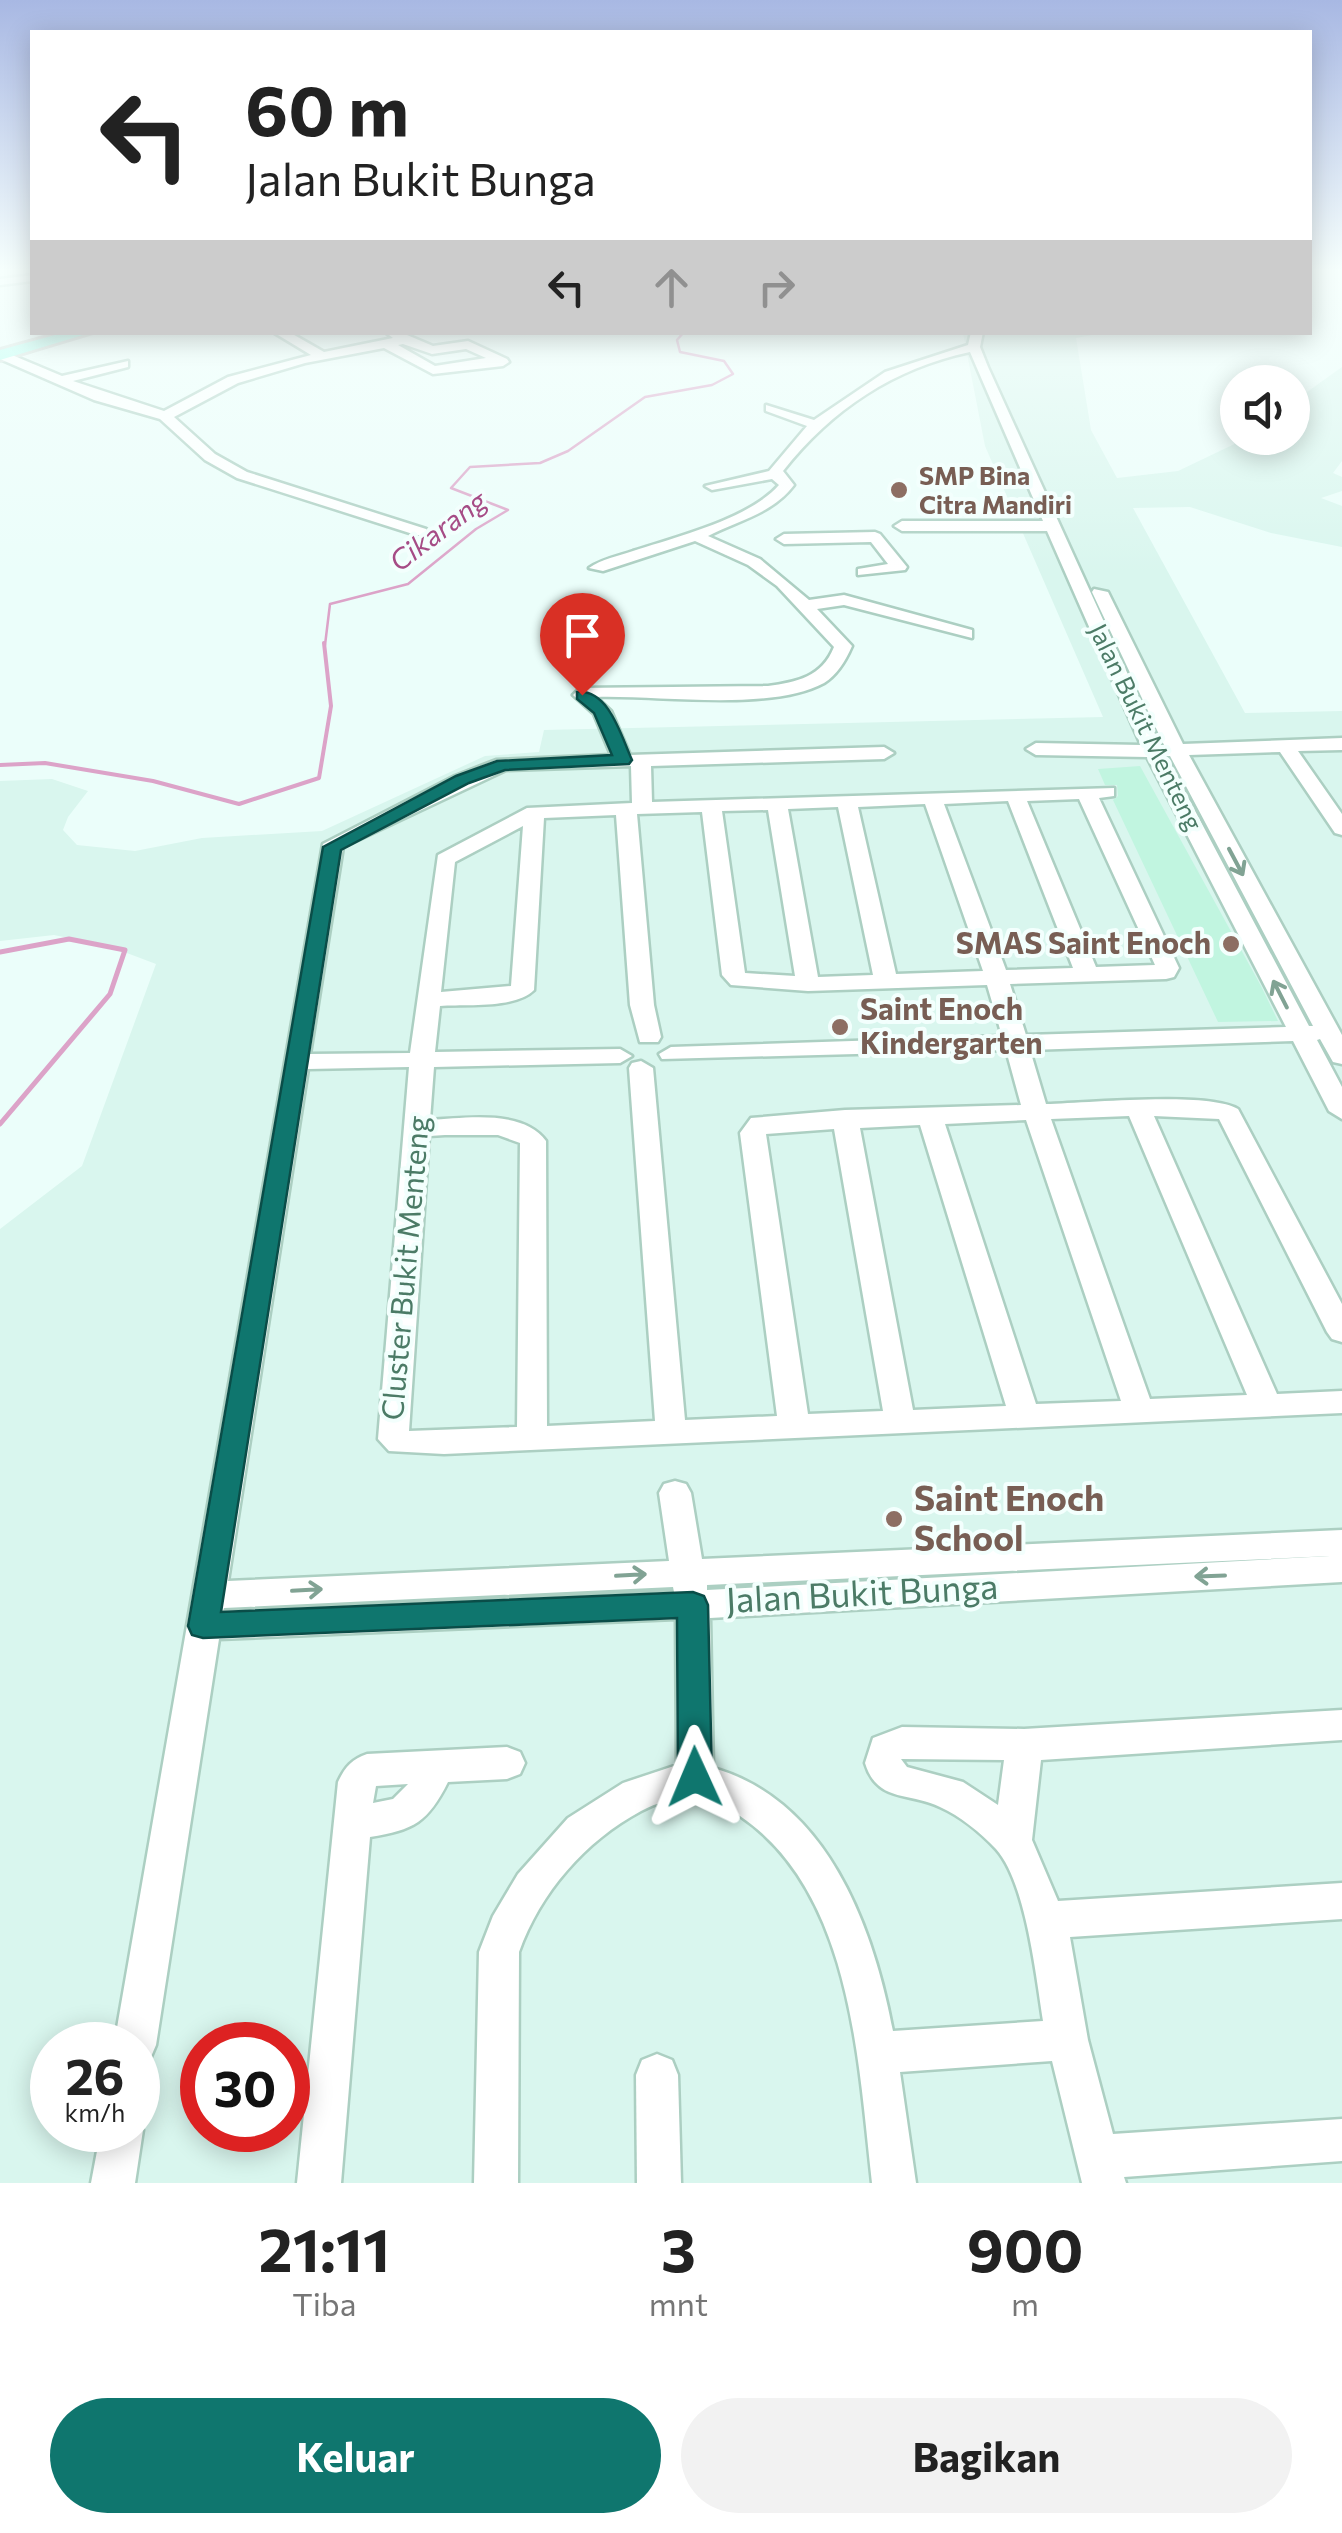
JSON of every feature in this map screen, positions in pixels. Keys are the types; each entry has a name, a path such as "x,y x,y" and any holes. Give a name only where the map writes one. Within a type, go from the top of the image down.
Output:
{"street":[{"path":"41,371 99,397 165,416 210,456 242,475 421,532"},
{"path":"63,380 98,371"},
{"path":"165,416 233,380 265,371"},
{"path":"712,486 775,474 813,424 899,371"},
{"name":"Jalan Bukit Menteng","path":"989,371 1052,526 1300,1034 1342,1111"},
{"name":"Jalan Bukit Menteng","path":"994,371 1162,746 1335,1032 1342,1058"},
{"path":"772,408 813,424"},
{"path":"596,568 742,523 787,488 775,474"},
{"path":"902,526 1052,526"},
{"path":"767,532 781,547 875,537 899,567 864,572"},
{"path":"648,1037 642,1005 626,760 602,711 583,693 746,691 813,682 840,658 844,646 783,584 754,562 702,540 700,534"},
{"path":"802,606 844,600 966,634"},
{"path":"1036,749 1342,735"},
{"path":"1162,746 1342,744"},
{"path":"1285,746 1338,817"},
{"path":"139,2022 334,844 462,780 503,764 884,753"},
{"name":"Cluster Bukit Menteng","path":"711,805 734,975 750,983 1161,974 1168,968 1097,792 778,802 534,812 445,859 422,1058 393,1439 400,1443 444,1442 1342,1402"},
{"path":"1014,795 1088,976"},
{"path":"932,798 997,978 1036,1112 1140,1413"},
{"path":"846,800 886,982"},
{"path":"778,802 808,984"},
{"path":"431,1000 522,990 534,812"},
{"path":"299,1062 422,1058 661,1064 672,1054 1335,1032"},
{"path":"671,1431 630,1062 619,1050 629,1040 648,1037 666,1042 672,1054"},
{"path":"1138,1108 1267,1406"},
{"path":"794,1426 752,1133 760,1124 845,1118 1214,1108 1229,1114 1342,1332"},
{"path":"930,1116 1025,1418"},
{"path":"845,1118 900,1422"},
{"path":"418,1128 510,1128 526,1131 534,1141 532,1436"},
{"path":"675,1494 691,1588 695,1777"},
{"path":"1254,1562 1342,1543"},
{"name":"Jalan Bukit Bunga","path":"206,1610 1254,1562 1342,1569"},
{"path":"1342,1725 1024,1745 902,1743 883,1752 884,1770 891,1776 938,1788 968,1802 1013,1840 1047,1920 1066,2040 1101,2170 1342,2140"},
{"path":"1013,1840 1024,1745"},
{"path":"318,2183 354,1786 367,1770 507,1762"},
{"path":"496,2183 499,1952 509,1918 542,1872 602,1814 642,1792 695,1777 757,1802 792,1834 818,1873 856,1956 878,2054 894,2183"},
{"path":"1047,1920 1342,1901"},
{"path":"878,2054 1066,2040"},
{"path":"657,2075 659,2183"},
{"path":"113,2183 118,2152"}],"shaded area":[{"path":"970,371 1081,371 1091,430 1117,478 1178,471 1220,451 1220,455 1310,455 1310,390 1342,371 1342,461 1333,473 1342,477 1342,491 1321,498 1342,506 1342,547 1271,533 1190,507 1133,508 1245,713 1342,711 1342,2183 0,2183 0,1229 82,1166 156,964 111,947 54,935 0,941 0,781 52,779 88,791 63,830 77,845 135,851 202,838 322,831 485,756 539,752 544,730 1103,717 985,446"}],"building":[{"path":"1140,766 1278,1021 1218,1022 1113,800 1118,796 1117,785 1105,785 1098,769"}],"waterway":[{"name":"Cikarang","path":"325,645 330,604 408,584 476,529 508,510 451,488 470,467 540,463 568,451 645,397 712,385 733,374 731,371"},
{"name":"Cikarang","path":"0,765 45,763 153,781 239,804 319,778 331,706 324,643"},
{"name":"Cikarang","path":"0,952 69,939 125,950 110,994 0,1124"}],"place":[{"name":"SMP Bina Citra Mandiri","path":"899,490"},
{"name":"SMAS Saint Enoch","path":"1231,944"},
{"name":"Saint Enoch Kindergarten","path":"840,1027"},
{"name":"Saint Enoch School","path":"894,1519"}],"route":[{"path":"582,695 602,711 623,760 503,764 462,780 332,847 203,1626 693,1605 695,1777"}]}
